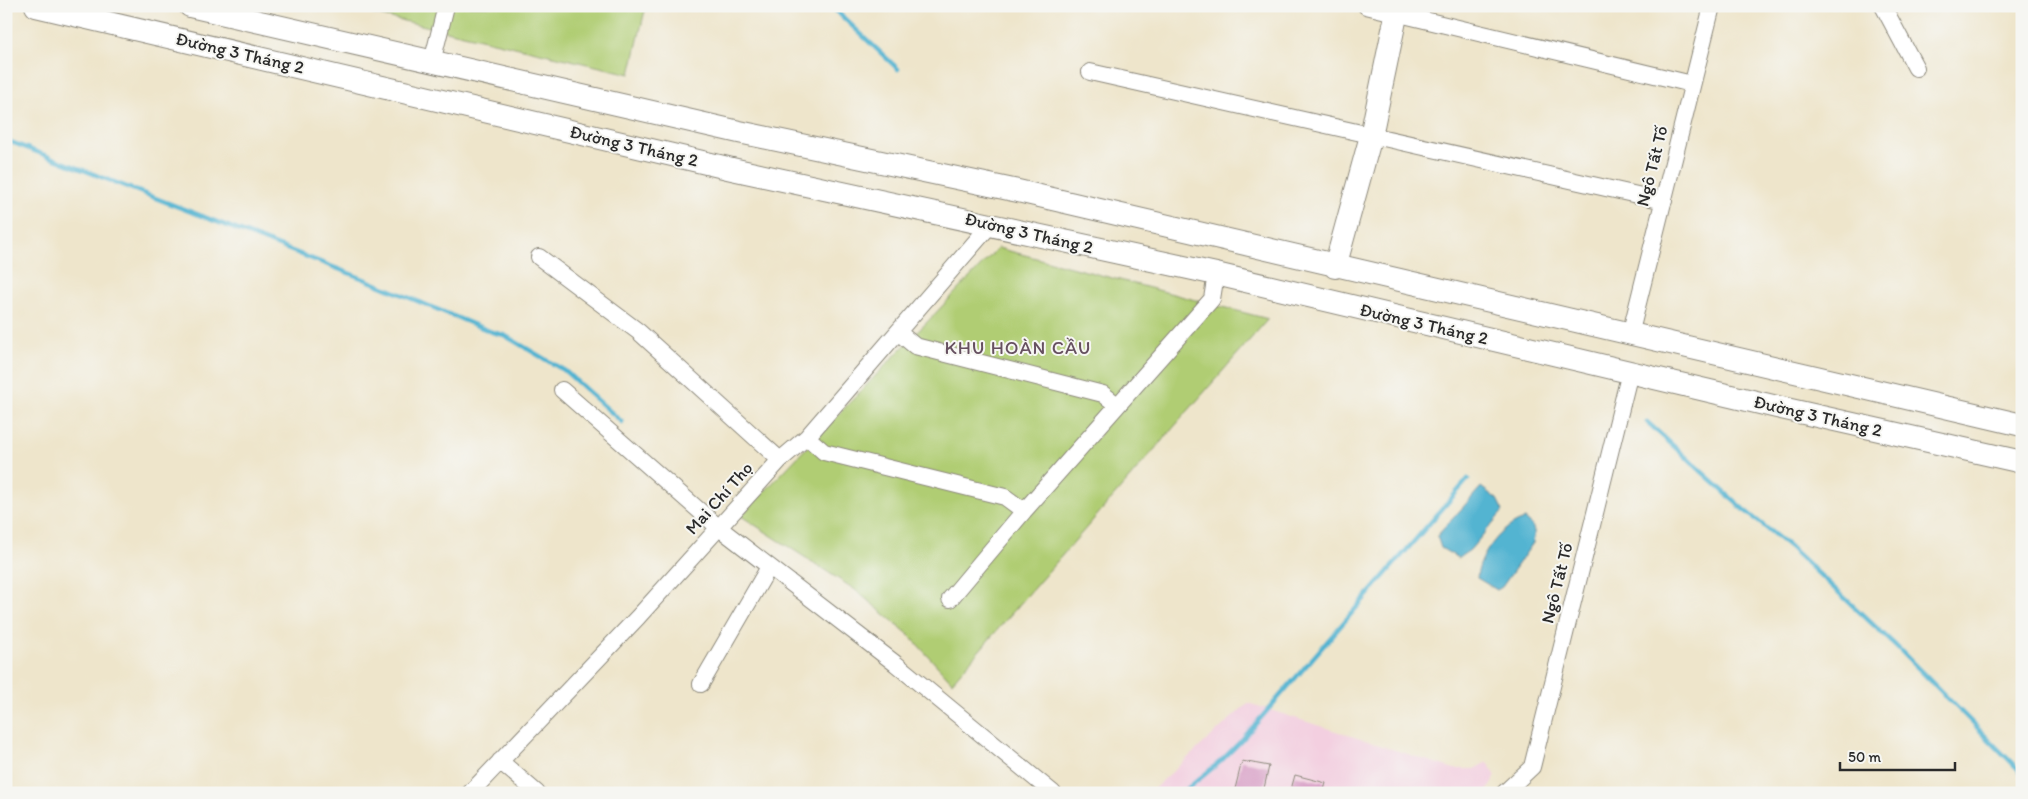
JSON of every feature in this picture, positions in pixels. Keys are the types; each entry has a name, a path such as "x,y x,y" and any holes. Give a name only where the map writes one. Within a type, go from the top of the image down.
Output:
{"main road":[{"name":"Đường 3 Tháng 2","path":"36,6 124,16 732,169 1216,274 2022,462"},
{"name":"Đường 3 Tháng 2","path":"190,6 739,132 1018,191 1335,267 2022,425"},
{"path":"1335,267 1371,136 1398,10"},
{"path":"732,169 739,132"}],"street":[{"path":"432,62 446,6"},
{"path":"1366,6 1398,10 1692,84"},
{"name":"Ngô Tất Tố","path":"1630,335 1712,6"},
{"path":"1882,6 1916,68"},
{"path":"1090,72 1664,201"},
{"name":"Mai Chí Thọ","path":"470,793 638,617 780,460 807,437 991,224"},
{"path":"539,257 639,332 780,460"},
{"path":"950,599 1024,511 1212,299 1216,274"},
{"path":"898,332 915,346 1103,394 1117,405"},
{"name":"Ngô Tất Tố","path":"1504,793 1532,767 1630,372"},
{"path":"562,390 718,527 896,664 1053,793"},
{"path":"807,437 824,452 1004,497 1024,511"},
{"path":"701,684 770,566"},
{"path":"500,762 537,793"}],"shaded area":[{"path":"1248,703 1454,769 1474,769 1487,762 1496,776 1486,793 1149,793"}],"green space":[{"path":"340,6 646,6 630,74"},
{"path":"998,248 1268,319 952,682 907,633 854,589 741,516"}],"water":[{"path":"1481,487 1497,499 1503,511 1470,550 1458,558 1441,548 1437,536"},
{"path":"1525,519 1534,529 1533,543 1502,587 1497,590 1477,578 1482,560 1500,534 1516,522"}],"building":[{"path":"1242,761 1269,766 1263,793 1234,793"},
{"path":"1295,775 1326,783 1323,793 1290,793"}],"waterway":[{"path":"831,6 898,69"},
{"path":"6,140 364,279 492,332 504,335 565,371 622,422"},
{"path":"1647,422 1743,509 1791,548 1896,646 2022,773"},
{"path":"1182,793 1221,761 1240,742 1468,479"}],"district":[{"name":"KHU HOÀN CẦU","path":"1018,347"}]}
